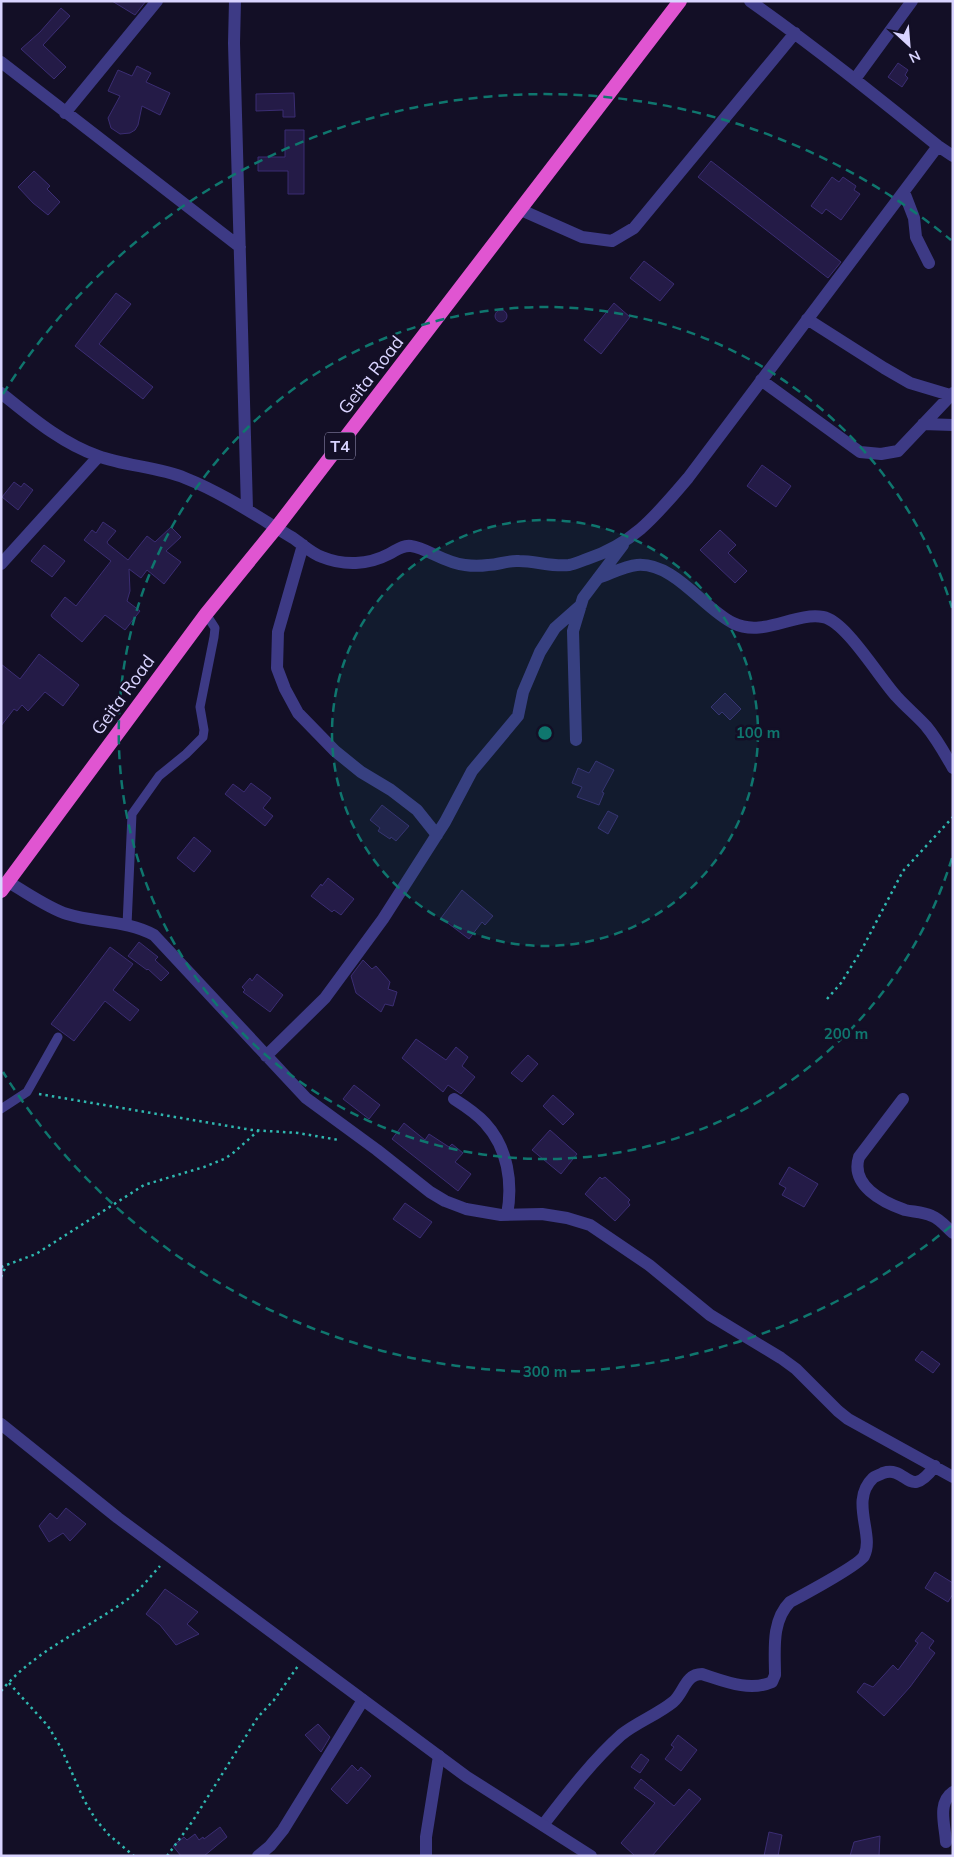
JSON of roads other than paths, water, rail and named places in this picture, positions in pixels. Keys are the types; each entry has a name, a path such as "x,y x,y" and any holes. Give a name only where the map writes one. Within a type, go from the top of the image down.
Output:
{"highway":[{"name":"Geita Road","path":"5,887 206,614 276,528 680,1"}],"street":[{"path":"65,113 157,1"},
{"path":"234,1 247,509"},
{"path":"750,1 795,33 953,156"},
{"path":"855,79 912,1"},
{"path":"521,210 589,238 612,241 634,228 795,33"},
{"path":"1,62 240,247"},
{"path":"1,393 48,430 98,457 183,477 247,509 320,557 348,564 375,560 409,545 444,560 464,565 489,566 519,560 555,566 570,564 600,554 626,540 642,529 658,513 688,478 938,146"},
{"path":"904,192 914,218 916,237 929,263"},
{"path":"761,380 860,452 881,454 898,450 952,394 910,383 807,319"},
{"path":"923,424 953,425"},
{"path":"1,564 98,457"},
{"path":"576,740 573,631 584,598 626,540"},
{"path":"304,545 278,632 276,668 285,689 298,713 335,752 417,810 437,835"},
{"path":"598,578 638,565 656,568 675,578 732,622 751,628 811,617 824,617 849,636 896,696 927,727 953,768"},
{"path":"266,1056 336,984 383,919 437,835 472,771 518,716 523,692 540,652 555,628 581,605"},
{"path":"5,887 63,913 127,924 143,929 162,942 306,1098 430,1192 445,1201 466,1209 507,1215 542,1214 590,1225 648,1265 710,1315 789,1363 848,1419 953,1477"},
{"path":"454,1099 485,1123 497,1140 504,1155 509,1178 507,1215"},
{"path":"903,1099 859,1157 857,1164 859,1178 863,1184 885,1201 906,1210 934,1217 953,1233"},
{"path":"1,1424 118,1518 467,1777 590,1856"},
{"path":"543,1826 600,1756 622,1734 677,1699 690,1678 696,1674 702,1674 742,1686 763,1686 772,1682 775,1675 777,1624 784,1608 790,1602 854,1566 864,1557 866,1548 862,1509 867,1486 873,1478 890,1471 912,1482 919,1482 935,1466"},
{"path":"258,1856 270,1846 283,1830 363,1700"},
{"path":"426,1856 426,1837 439,1756"},
{"path":"946,1842 943,1812 945,1799 953,1792"}],"lane":[{"path":"127,924 132,814 159,776 201,741 203,737 204,730 200,707 215,628 206,614"},
{"path":"1,1109 28,1092 58,1037"}]}
